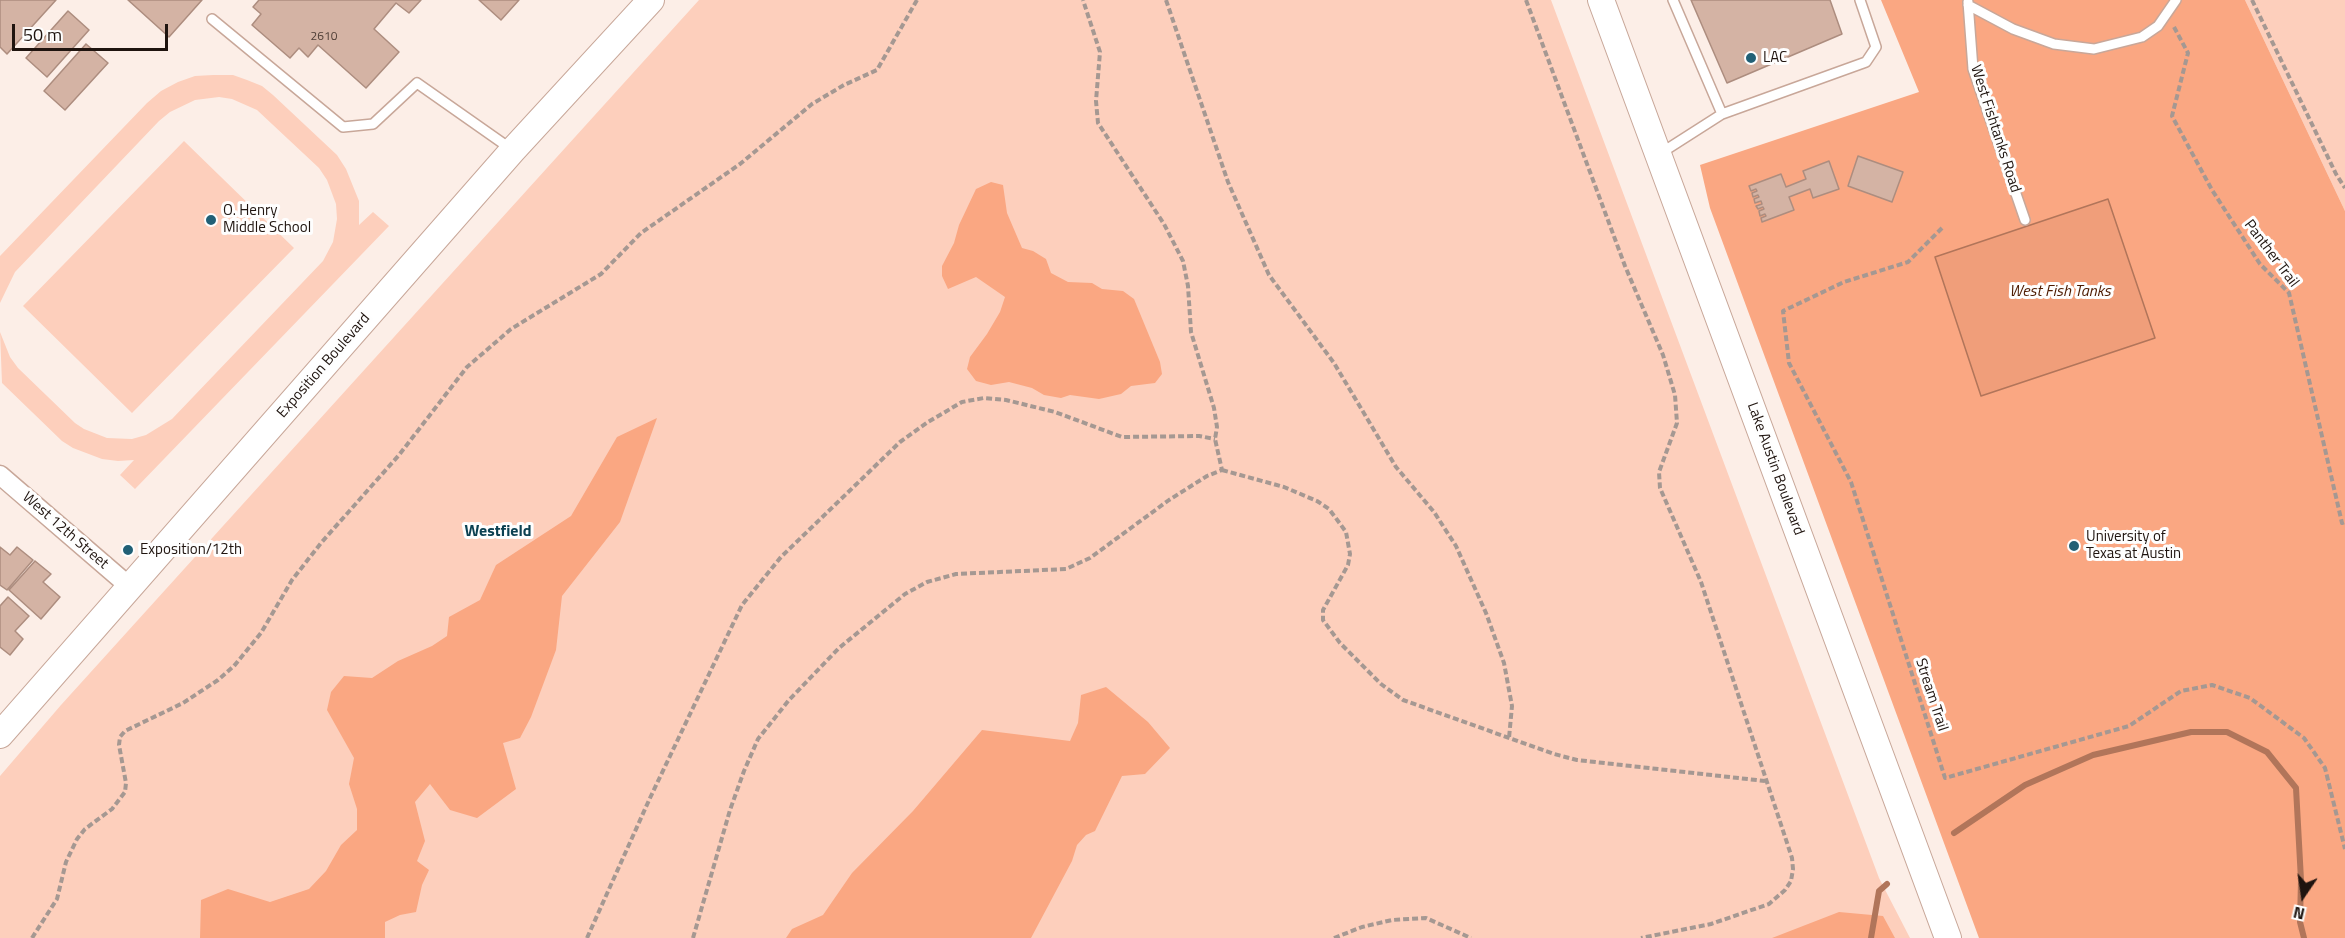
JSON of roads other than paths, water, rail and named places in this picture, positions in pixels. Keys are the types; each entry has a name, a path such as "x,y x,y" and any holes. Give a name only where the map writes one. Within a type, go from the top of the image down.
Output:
{"street":[{"name":"Exposition Boulevard","path":"0,735 513,150 651,0"},
{"name":"Lake Austin Boulevard","path":"1601,0 1948,938"},
{"name":"West 12th Street","path":"0,475 130,587"}],"lane":[{"path":"1673,0 1722,114"},
{"path":"1659,155 1722,114 1866,62 1876,47 1860,0"},
{"path":"1968,3 2013,29 2054,44 2094,49 2142,37 2158,26 2176,0"},
{"name":"West Fishtanks Road","path":"1968,3 1973,69 2025,220"},
{"path":"212,19 343,127 373,124 417,83 513,150"}],"water":[{"name":"West Fish Tanks","path":"2108,199 2155,338 1981,396 1935,257"}],"waterway":[{"path":"1954,833 2025,785 2093,755 2191,732 2227,732 2267,752 2296,788 2301,880 2300,922 2304,938"},
{"path":"1871,938 1879,891 1887,884"}],"place":[{"name":"LAC","path":"1751,58"},
{"name":"O. Henry Middle School","path":"211,220"},
{"name":"University of Texas at Austin","path":"2074,546"},
{"name":"Exposition/12th","path":"128,550"}],"district":[{"name":"Westfield","path":"498,532"}]}
